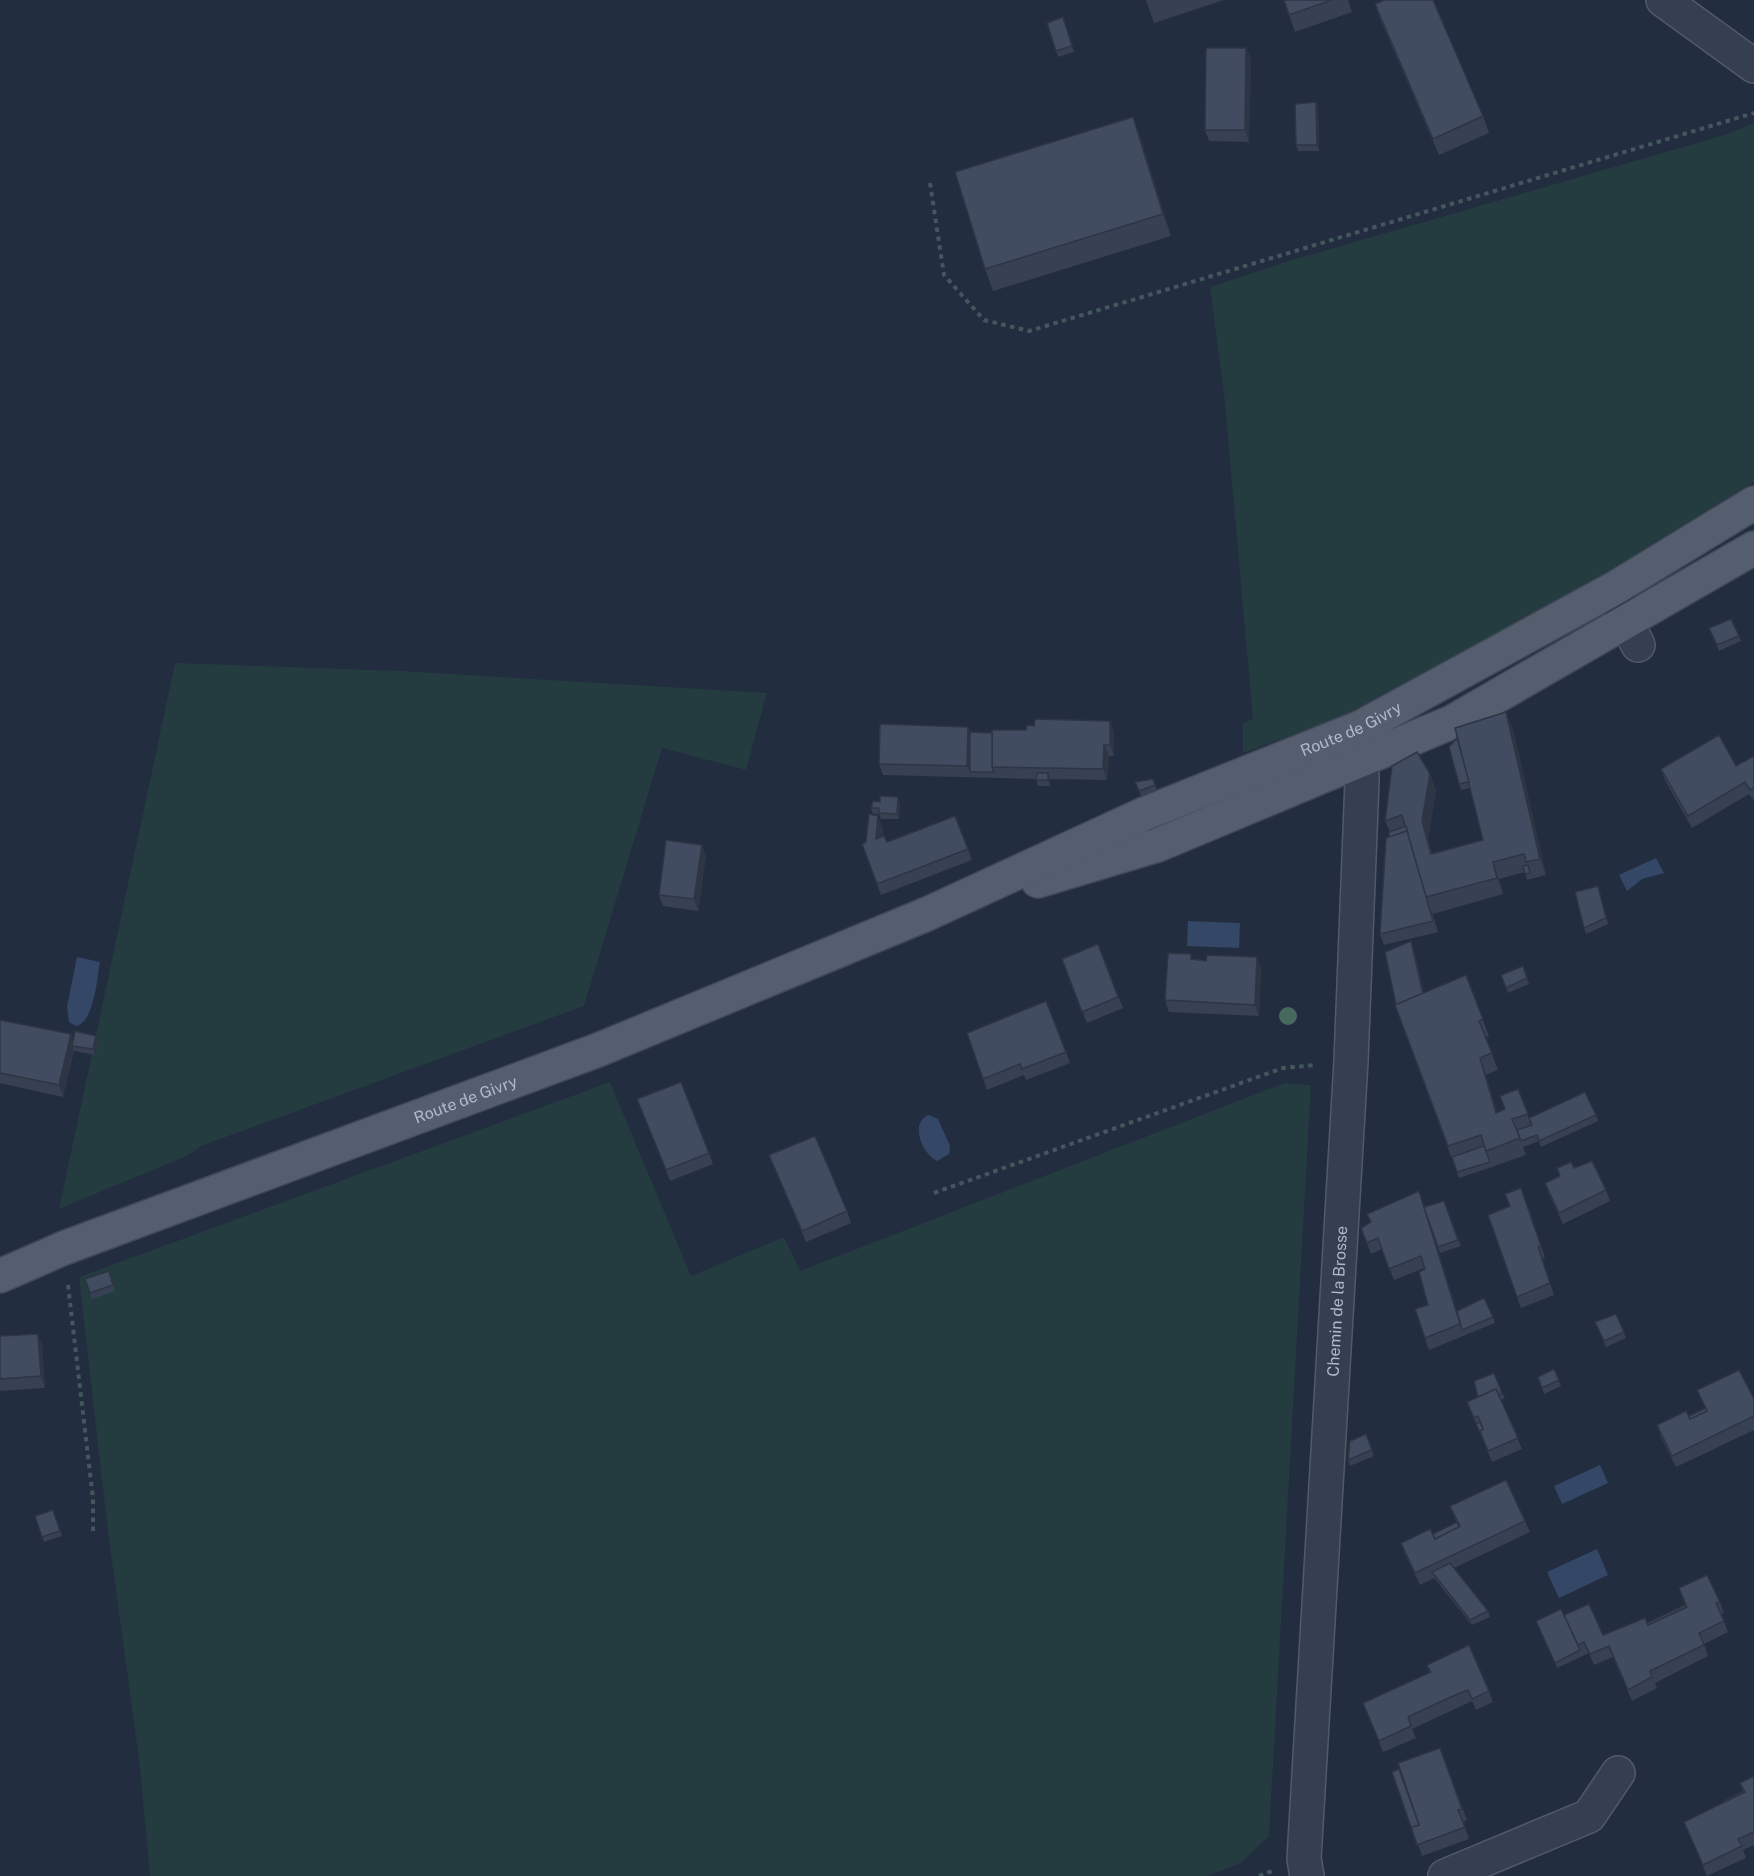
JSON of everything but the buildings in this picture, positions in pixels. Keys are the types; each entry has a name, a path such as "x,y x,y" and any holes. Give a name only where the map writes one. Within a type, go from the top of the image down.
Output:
{"main road":[{"name":"Route de Givry","path":"0,1276 64,1248 598,1050 927,914 1144,814 1361,727 1615,588 1754,503"},
{"name":"Route de Givry","path":"927,914 1158,845 1452,722 1632,633 1754,548"}],"street":[{"path":"1663,0 1754,66"},
{"path":"1615,588 1632,633"},
{"name":"Chemin de la Brosse","path":"1307,1876 1304,1859 1351,1061 1362,761 1361,727"},
{"path":"1445,1876 1589,1816 1618,1773"}],"path":[{"path":"930,183 944,275 984,320 1029,331 1754,113"},
{"path":"933,1193 1283,1068 1351,1061"},
{"path":"64,1248 93,1499 93,1534"}],"green space":[{"path":"1754,123 1754,482 1446,670 1330,721 1243,753 1243,723 1253,719 1224,394 1210,287 1292,260 1728,134"},
{"path":"175,663 401,671 767,693 746,770 662,748 584,1006 201,1146 189,1155 59,1209"},
{"path":"610,1082 691,1276 784,1237 800,1271 1284,1083 1311,1085 1269,1836 1241,1863 1208,1876 150,1876 139,1759 108,1532 79,1277"}],"water":[{"path":"1656,858 1664,873 1642,879 1627,891 1619,875"},
{"path":"1188,921 1240,923 1239,948 1187,946"},
{"path":"77,957 100,962 91,1008 82,1023 76,1026 69,1022 67,1007"},
{"path":"929,1115 938,1119 950,1146 949,1154 937,1161 927,1152 920,1138 920,1124"},
{"path":"1600,1465 1608,1483 1562,1504 1554,1486"},
{"path":"1597,1549 1608,1575 1559,1598 1547,1572"}]}
